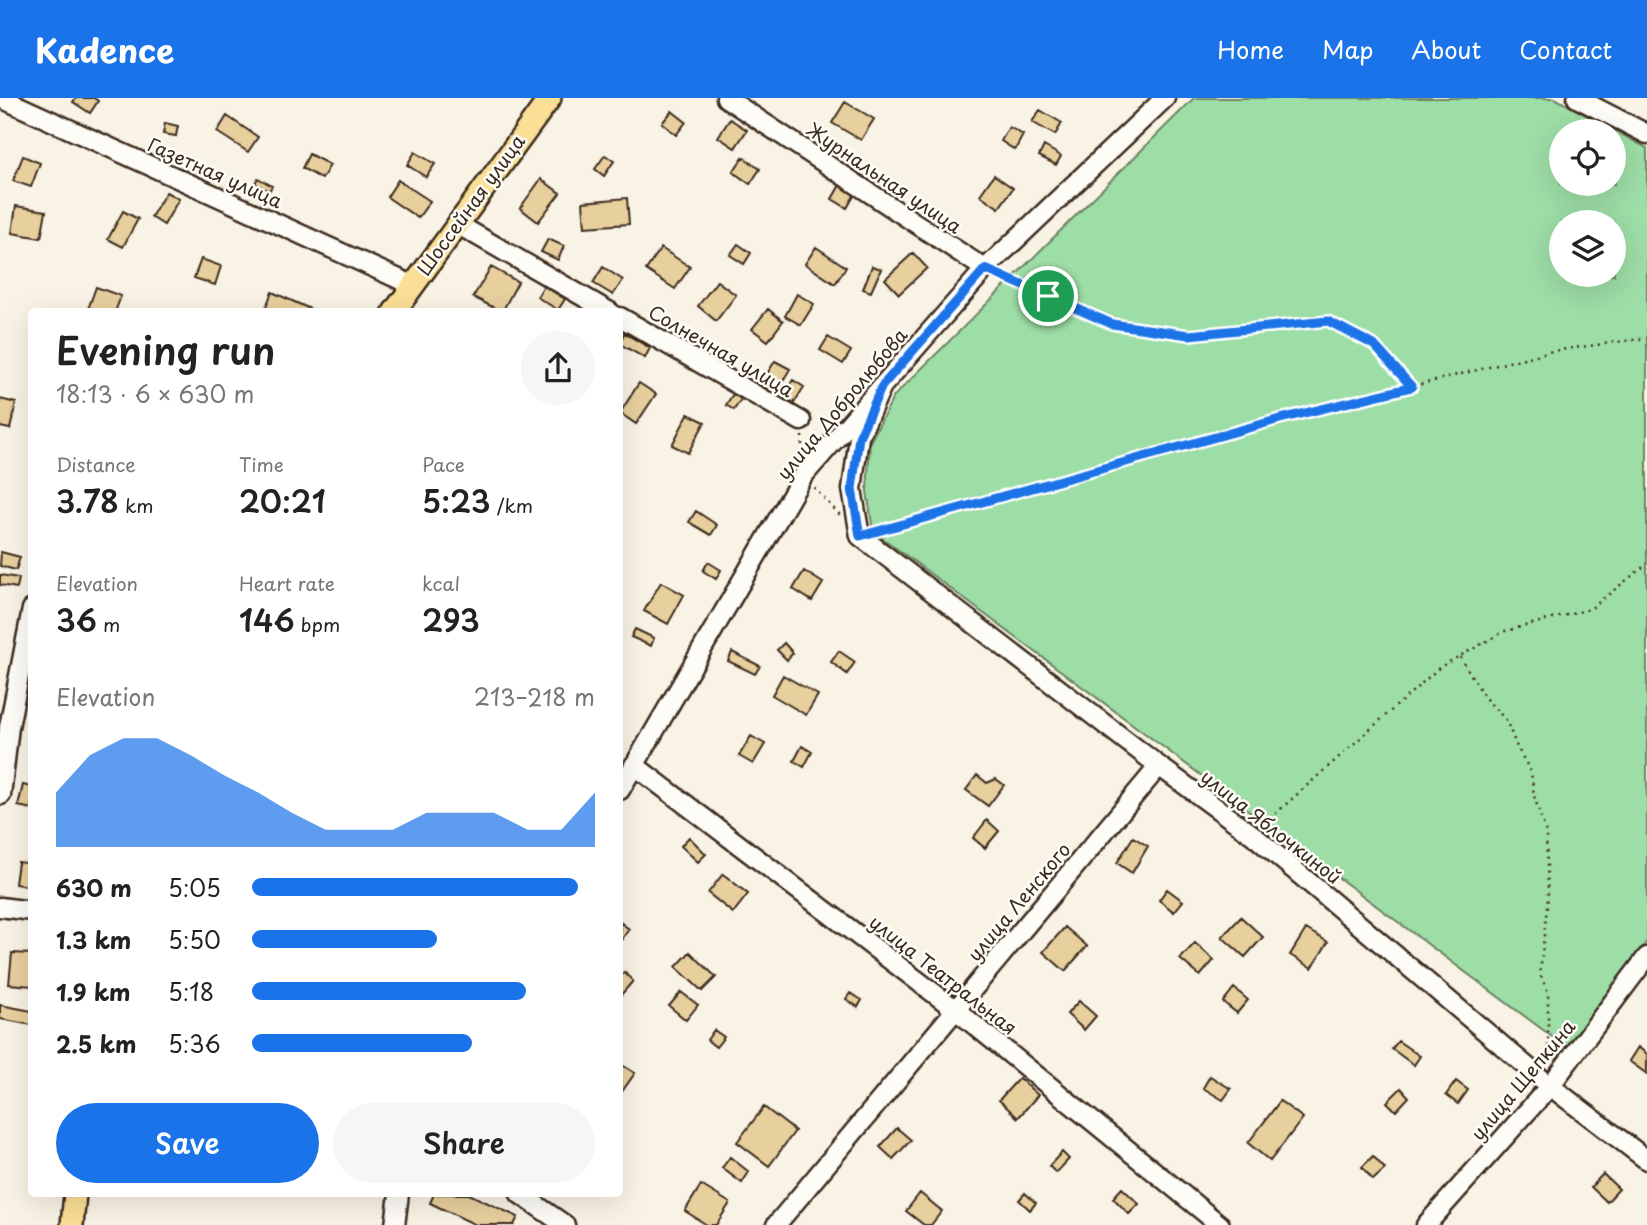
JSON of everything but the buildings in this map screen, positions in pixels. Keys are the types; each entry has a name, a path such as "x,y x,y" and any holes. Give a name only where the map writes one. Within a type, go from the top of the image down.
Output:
{"main road":[{"name":"Шоссейная улица","path":"397,308 550,98"},
{"path":"72,1225 75,1197"}],"street":[{"name":"Газетная улица","path":"1,98 412,285"},
{"name":"Журнальная улица","path":"726,98 985,269"},
{"path":"1577,98 1647,134"},
{"name":"улица Добролюбова","path":"623,785 803,476 985,269 1155,101"},
{"path":"457,224 603,308"},
{"name":"Солнечная улица","path":"623,319 801,421"},
{"path":"860,536 852,489 859,437 882,386"},
{"name":"улица Яблочкиной","path":"860,536 1252,835 1550,1086 1647,1160"},
{"path":"1,795 9,727 28,637"},
{"name":"улица Театральная","path":"634,765 956,1010 1220,1225"},
{"name":"улица Ленского","path":"776,1225 1159,766"},
{"path":"0,907 28,910"},
{"name":"улица Щепкина","path":"1426,1225 1550,1086 1647,957"},
{"path":"395,1225 399,1197"},
{"path":"524,1197 565,1225"}],"path":[{"path":"985,269 1112,324 1189,335 1328,321 1374,345 1412,387"},
{"path":"860,536 1280,419 1552,351 1647,338"},
{"path":"801,421 803,476 841,516"},
{"path":"1252,835 1440,667 1505,631 1590,608 1647,564"},
{"path":"1460,657 1485,698 1506,720 1531,772 1534,796 1546,834 1548,897 1540,974 1548,992 1546,1032 1550,1086"}],"green space":[{"path":"1194,98 1555,98 1594,119 1549,119 1549,196 1626,196 1626,137 1647,148 1647,941 1570,1050 873,531 867,491 870,442 894,396"}],"route":[{"path":"985,269 1048,296 1112,324 1189,335 1328,321 1374,345 1412,387 1280,419 860,536 852,489 859,437 882,386 985,269"}]}
